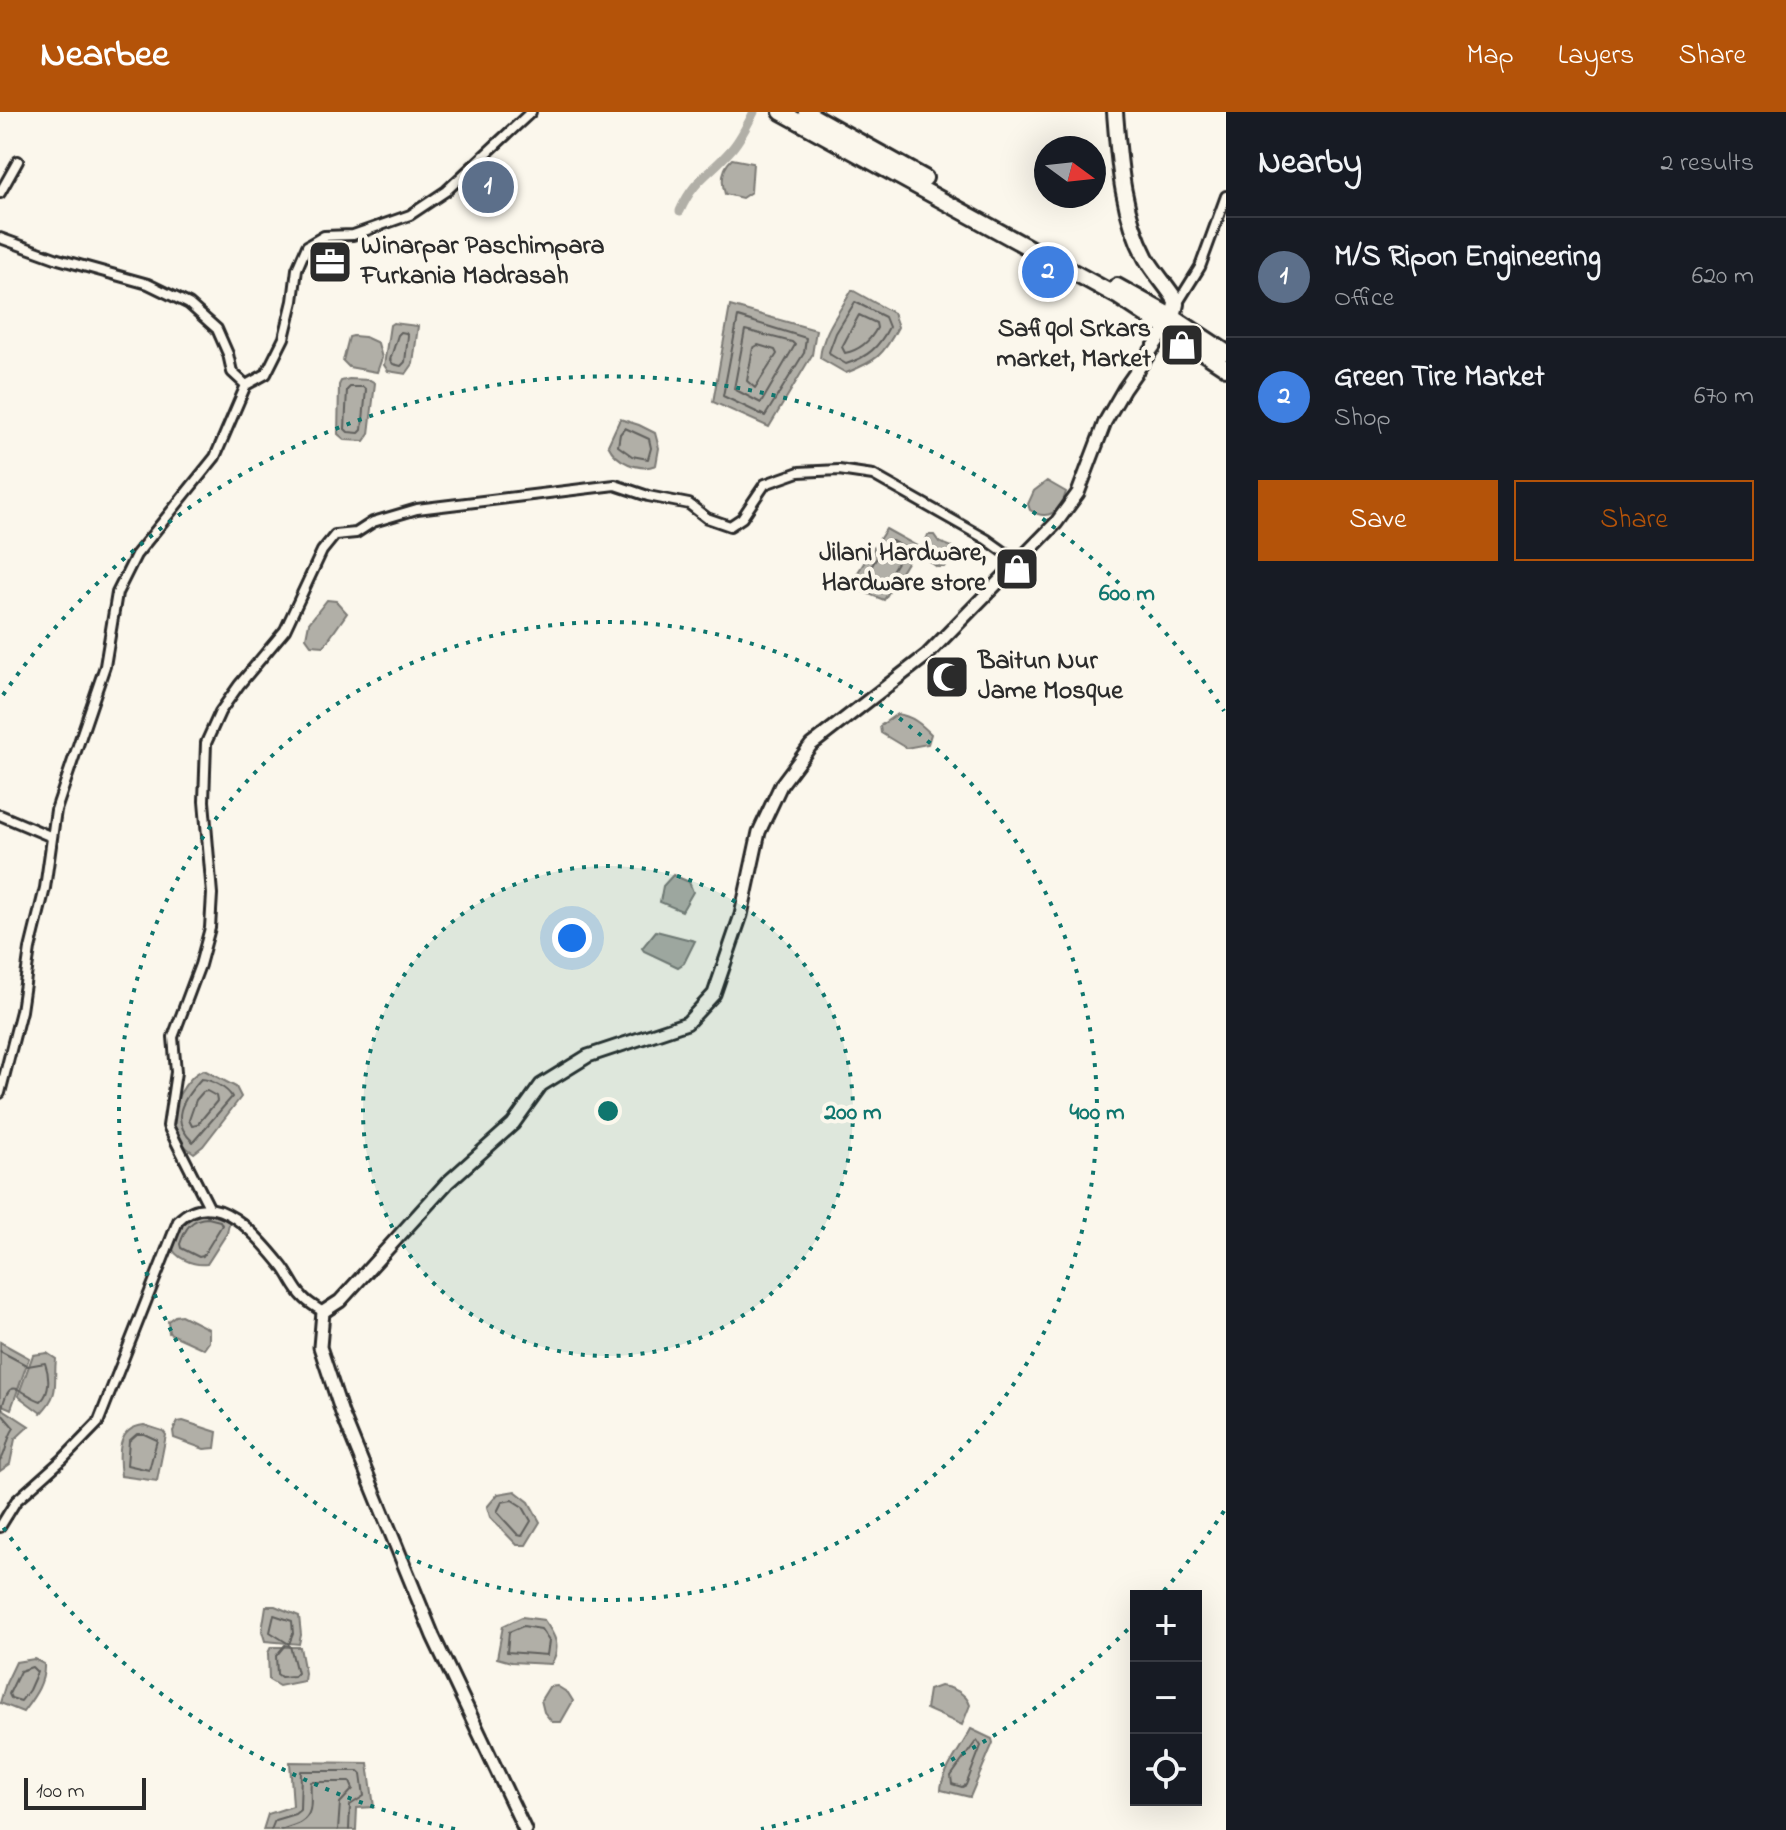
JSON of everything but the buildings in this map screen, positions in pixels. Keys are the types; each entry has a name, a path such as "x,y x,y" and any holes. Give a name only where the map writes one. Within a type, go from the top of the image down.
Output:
{"highway":[{"path":"781,112 1117,296 1172,316"},
{"path":"806,112 1172,316 1226,352"},
{"path":"1115,112 1119,162 1130,220 1172,316 1226,368"}],"street":[{"path":"0,1093 21,1011 30,949 45,888 56,810 105,666 117,593 136,555 215,457 246,385 266,374 284,338 297,269 307,246 324,236 353,235 410,215 446,191 531,112"},
{"path":"0,193 18,161"},
{"path":"525,1830 433,1636 342,1413 320,1347 323,1312 340,1301 447,1183 513,1124 541,1085 588,1056 687,1023 714,994 741,915 759,832 781,785 811,745 927,655 1056,523 1078,493 1105,422 1200,267 1226,196"},
{"path":"0,238 58,259 148,284 189,304 217,329 232,372 246,385"},
{"path":"209,1207 168,1126 176,1072 173,1037 200,965 210,928 212,894 204,801 206,743 220,712 285,630 322,551 335,535 356,533 373,522 417,509 615,485 648,496 689,504 707,518 730,526 742,518 765,484 799,472 839,470 873,475 986,539 1017,561"},
{"path":"0,815 52,837"},
{"path":"0,1527 16,1501 98,1423 178,1221 198,1208 209,1207 228,1214 246,1227 282,1266 303,1298 323,1312"}],"water":[{"path":"732,159 753,163 751,192 742,198 725,194 724,171"},
{"path":"852,290 893,313 898,327 878,356 846,373 820,358 828,331"},
{"path":"730,306 816,330 812,355 769,427 713,402"},
{"path":"390,325 418,326 413,364 406,374 388,371 384,365"},
{"path":"349,337 378,343 382,358 377,372 349,367 343,361"},
{"path":"349,379 375,383 369,434 364,441 345,440 338,434 339,385 341,381"},
{"path":"620,419 655,433 659,448 656,465 635,466 622,461 612,451 608,445"},
{"path":"1047,481 1066,492 1061,505 1053,513 1043,515 1030,510 1028,504 1034,491"},
{"path":"886,529 917,546 884,600 849,586"},
{"path":"928,535 934,535 939,542 952,547 953,554 944,567 937,567 920,554"},
{"path":"327,600 336,601 347,613 324,646 311,645 306,638 309,623"},
{"path":"897,714 912,719 927,730 931,734 928,744 906,748 881,733 880,726"},
{"path":"673,875 689,882 693,892 682,911 660,902 663,886"},
{"path":"656,931 695,941 684,963 678,967 644,951 642,948"},
{"path":"204,1070 236,1087 241,1097 194,1153 172,1129 172,1113 185,1086"},
{"path":"209,1210 230,1219 227,1233 207,1264 196,1264 176,1254 171,1245 184,1221"},
{"path":"181,1315 209,1329 209,1342 204,1349 169,1333 168,1321"},
{"path":"0,1342 29,1358 11,1409 0,1404"},
{"path":"47,1353 56,1359 55,1388 41,1413 18,1396 33,1355"},
{"path":"0,1407 29,1426 15,1439 10,1464 0,1471"},
{"path":"178,1422 217,1432 215,1448 204,1449 174,1438 173,1431"},
{"path":"144,1425 163,1431 166,1435 157,1481 121,1476 120,1451 124,1436 135,1427"},
{"path":"515,1491 529,1502 540,1522 526,1545 517,1545 490,1517 487,1507 498,1494"},
{"path":"266,1606 275,1606 299,1616 299,1644 265,1641 262,1631"},
{"path":"522,1617 544,1620 551,1631 557,1647 551,1664 511,1662 497,1658 503,1626"},
{"path":"271,1647 300,1647 304,1681 279,1686 269,1680 268,1653"},
{"path":"34,1659 44,1664 43,1677 23,1712 0,1703 16,1662"},
{"path":"557,1686 568,1693 573,1701 561,1722 552,1722 544,1712 541,1700 549,1687"},
{"path":"940,1686 958,1691 968,1701 970,1705 962,1725 926,1709 929,1690"},
{"path":"971,1729 992,1739 993,1743 970,1797 941,1790 948,1768"},
{"path":"290,1762 368,1763 374,1807 357,1808 356,1830 263,1830 268,1814 293,1806"}],"waterway":[{"path":"680,211 696,184 737,143 754,112"}],"place":[{"name":"M/S Ripon Engineering","path":"488,187"},
{"name":"Winarpar Paschimpara Furkania Madrasah","path":"330,262"},
{"name":"Green Tire Market","path":"1048,272"},
{"name":"Safiqol Srkars market, Market","path":"1182,345"},
{"name":"Jilani Hardware, Hardware store","path":"1017,569"},
{"name":"Baitun Nur Jame Mosque","path":"947,677"}]}
